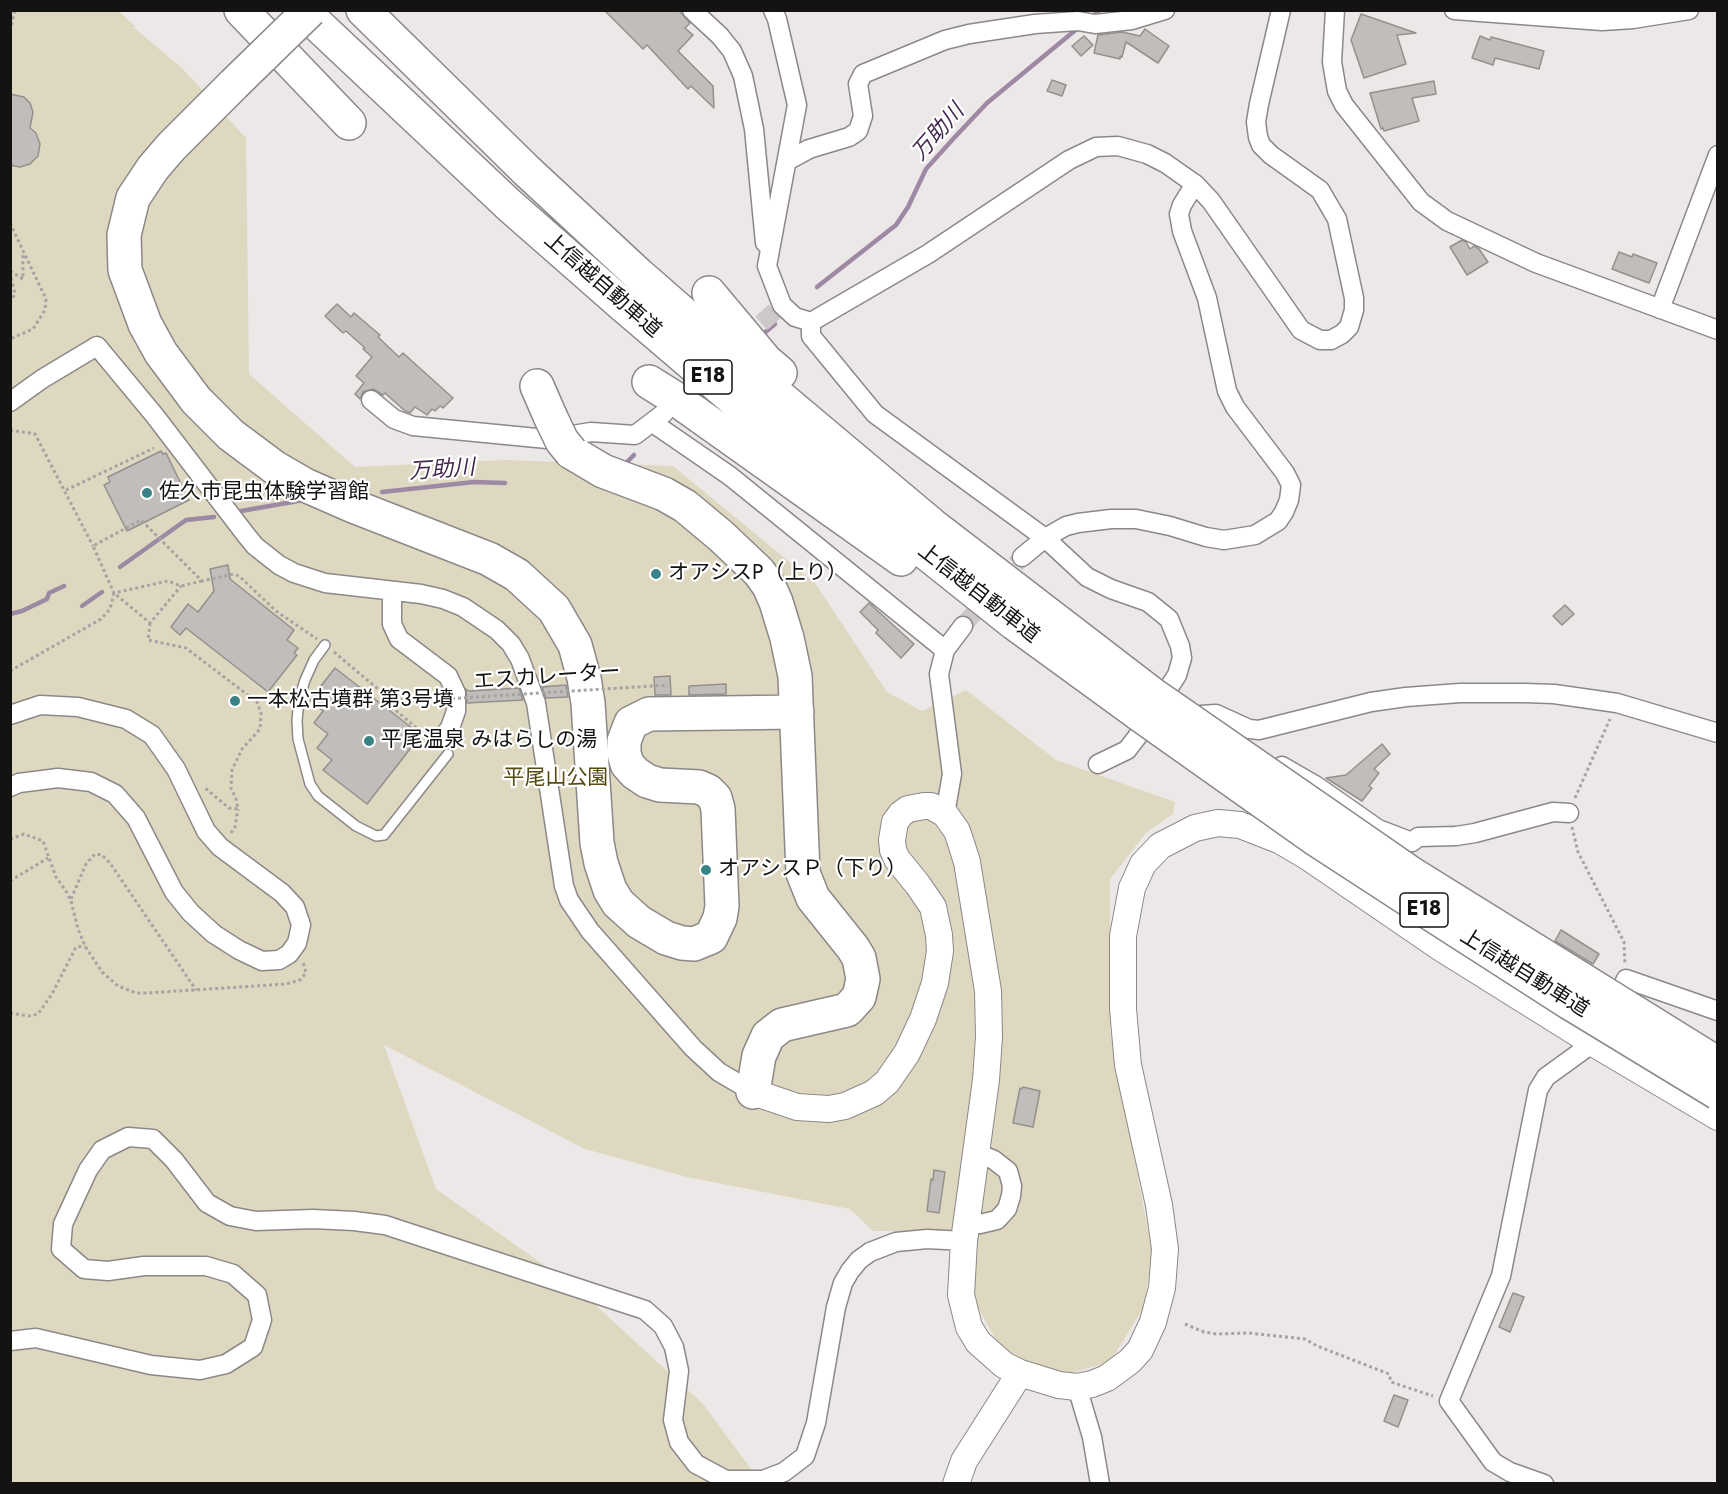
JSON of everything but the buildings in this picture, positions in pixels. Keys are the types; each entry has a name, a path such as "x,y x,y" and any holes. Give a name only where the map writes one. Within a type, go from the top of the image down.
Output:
{"highway":[{"path":"241,10 350,123"},
{"name":"上信越自動車道","path":"302,10 509,205 623,305 723,390 1014,623 1317,840 1560,998 1718,1094"},
{"path":"310,10 171,147 153,168 133,198 124,235 125,270 145,324 162,353 196,400 231,435 274,468 324,494 489,559 517,575 554,609 575,645 584,678 588,703 597,843 601,863 614,896 623,908 639,922 666,938 694,944 711,937 720,918 722,906 718,809 715,798 708,791 699,787 660,785 647,781 635,773 627,764 624,753 624,741 631,723 649,714 797,712"},
{"name":"上信越自動車道","path":"363,10 527,171 655,289 849,456 1031,603 1143,715 1280,785 1412,874 1718,1064"},
{"path":"709,294 766,361 1031,603"},
{"path":"649,382 978,612 1143,715"},
{"path":"537,386 562,441 571,452 603,471 664,494 685,506 741,553 759,572 776,602 795,676 803,873 813,898 859,958 863,979 859,997 847,1010 838,1014 792,1022 774,1029 761,1050 753,1092"}],"street":[{"path":"692,10 720,36 732,51 743,76 754,129 767,266 782,305 795,317 811,322 928,254 1069,160 1096,147 1118,146 1147,154 1196,184 1211,201 1301,330 1320,340 1331,340 1349,327 1353,319 1354,298 1336,219 1320,190 1271,155 1258,137 1256,122 1259,104 1281,10"},
{"path":"767,266 797,105 773,10"},
{"path":"787,161 809,149 849,137 858,131 863,116 858,84 863,74 945,40 1035,24 1132,20 1165,10"},
{"path":"1335,10 1332,62 1337,91 1344,105 1421,202 1447,221 1536,263 1718,330"},
{"path":"1454,10 1602,21 1633,19 1689,10"},
{"path":"1660,309 1718,154"},
{"path":"1023,557 1044,538 1066,526 1078,522 1111,519 1136,519 1224,540 1242,538 1255,535 1278,521 1289,500 1292,486 1286,473 1235,407 1227,391 1207,298 1179,222 1182,206 1196,184"},
{"path":"811,322 811,336 875,414 1044,538 1087,577 1149,602 1169,619 1180,646 1180,667 1172,684 1143,715 1127,750 1098,764"},
{"path":"10,402 42,379 97,346 155,416 246,535 267,557 294,573 325,583 421,594 443,599 463,607 490,624 511,644 520,659 536,703 564,886 569,900 590,931 693,1048 719,1072 753,1092 778,1103 797,1107 829,1109 845,1107 874,1093 898,1068 916,1036 926,1010 935,983 940,951 933,907 897,859 893,850 892,831 901,814 916,806 931,806 945,814 957,831 967,862 988,991 989,1037 977,1153 965,1232 961,1294 969,1327 978,1342 990,1355 1020,1373 1059,1385 1077,1387 1092,1384 1107,1378 1130,1361 1140,1350 1150,1329 1162,1288 1165,1249 1163,1228 1128,1065 1122,960 1125,918 1132,888 1143,864 1160,846 1182,833 1218,823 1240,825 1268,834 1308,857 1441,948 1593,1043 1718,1117"},
{"path":"371,400 394,419 413,426 548,439 591,432 635,435 659,418 945,650"},
{"path":"392,592 392,624 399,639 448,676 456,693 456,711 445,747"},
{"path":"945,814 952,774 939,674 945,650 963,626"},
{"path":"1143,715 1225,717 1249,729 1258,730 1371,702 1460,693 1554,694 1617,703 1718,733"},
{"path":"10,715 40,705 78,707 126,719 152,735 176,770 206,831 222,848 282,893 295,907 302,925 297,943 289,954 279,960 262,961 214,934 191,914 174,892 136,818 116,794 91,782 58,778 19,783 10,787"},
{"path":"1208,715 1378,829 1412,842 1418,837 1475,833 1553,812 1569,813"},
{"path":"1544,1484 1510,1472 1493,1462 1449,1401 1501,1276 1538,1090 1546,1077 1593,1043 1622,991 1626,979 1718,1011"},
{"path":"10,1341 36,1338 151,1365 200,1370 226,1364 253,1347 262,1320 257,1295 233,1274 206,1266 144,1266 108,1271 84,1269 61,1249 63,1224 88,1170 102,1150 128,1137 153,1139 174,1160 207,1203 230,1216 256,1221 333,1220 385,1225 645,1310 663,1326 674,1347 679,1371 673,1420 679,1442 696,1464 726,1480 763,1482 784,1472 805,1456 816,1424 839,1295 850,1271 859,1260 870,1252 896,1242 965,1232 997,1220 1007,1209 1011,1196 1011,1178 1008,1172 994,1160 977,1153"},
{"path":"956,1484 964,1461 1020,1373"},
{"path":"1077,1387 1092,1437 1100,1484"}],"lane":[{"path":"325,645 314,660 305,680 299,699 297,722 298,739 310,784 318,796 356,826 375,836 384,835 445,747"}],"path":[{"path":"10,31 15,10"},
{"path":"10,223 46,299 45,310 33,329 10,339"},
{"path":"10,272 23,279 23,251"},
{"path":"10,272 15,294 10,303"},
{"path":"10,430 35,434 66,490 114,592 150,623"},
{"path":"66,490 154,448"},
{"path":"93,546 141,520 202,580"},
{"path":"222,848 235,827 238,809 231,788 232,770 243,749 260,729 261,713 257,702 186,648 148,640 150,623 181,586 234,574 244,579 276,611 325,645 391,700 393,708 423,734"},
{"path":"114,592 168,580 181,586"},
{"path":"10,671 101,620 110,609 114,592"},
{"name":"エスカレーター","path":"391,700 428,700 668,685"},
{"path":"1617,703 1569,813 1578,852 1624,942 1626,979"},
{"path":"176,770 195,779 229,808 238,809"},
{"path":"10,839 24,834 43,841 56,877 71,901 85,946 102,972 118,986 136,993 286,984 300,980 306,974 297,943"},
{"path":"71,901 86,864 95,854 102,855 110,863 196,990"},
{"path":"10,881 48,858"},
{"path":"10,1013 29,1016 38,1014 76,947 85,946"},
{"path":"1185,1324 1216,1334 1248,1333 1305,1339 1317,1346 1389,1374 1391,1382 1449,1401"}],"green space":[{"name":"平尾山公園","path":"10,11 119,11 136,27 133,27 182,68 246,138 249,374 355,467 505,460 673,466 815,583 887,692 922,711 966,690 1056,760 1175,802 1173,814 1146,833 1110,879 1110,1030 1152,1252 1144,1307 1110,1362 1064,1375 1004,1354 971,1295 973,1233 873,1231 850,1209 687,1177 585,1149 384,1045 436,1189 578,1289 703,1404 754,1473 756,1483 11,1483"}],"waterway":[{"name":"万助川","path":"1089,19 1100,10"},
{"name":"万助川","path":"817,287 896,225 908,207 926,169 954,138 987,103 1078,28"},
{"name":"万助川","path":"762,335 775,324"},
{"name":"万助川","path":"624,465 634,455"},
{"name":"万助川","path":"382,492 474,482 505,483"},
{"name":"万助川","path":"241,511 304,500"},
{"name":"万助川","path":"120,567 186,520 214,517"},
{"path":"10,614 47,599 49,593 64,586"},
{"name":"万助川","path":"82,606 102,592"}],"tunnel":[{"path":"741,341 782,305"},
{"path":"963,626 1022,557"}],"place":[{"name":"佐久市昆虫体験学習館","path":"147,493"},
{"name":"オアシスP（上り）","path":"656,574"},
{"name":"一本松古墳群 第3号墳","path":"235,701"},
{"name":"平尾温泉 みはらしの湯","path":"369,741"},
{"name":"オアシスＰ（下り）","path":"706,870"}]}
